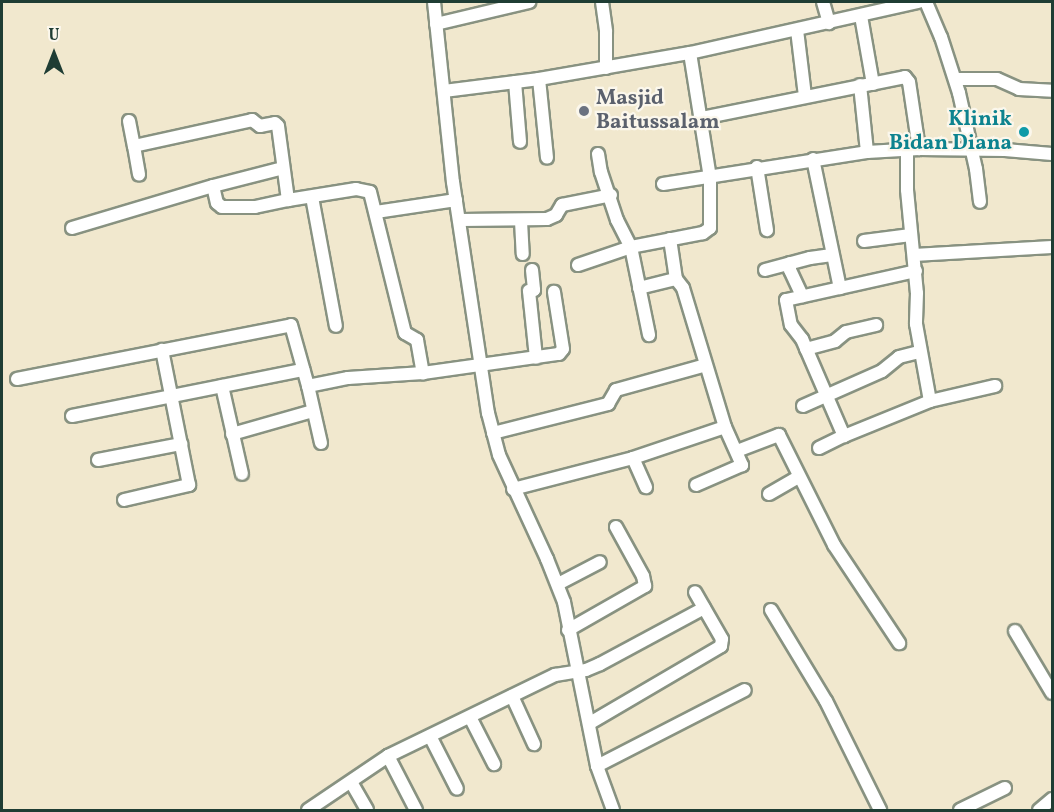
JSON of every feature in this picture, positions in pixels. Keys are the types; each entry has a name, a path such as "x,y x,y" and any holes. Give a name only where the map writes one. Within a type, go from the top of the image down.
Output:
{"street":[{"path":"434,2 456,200 461,220 480,366 493,433 513,489 558,584 590,723 597,766 613,810"},
{"path":"436,24 529,2"},
{"path":"602,2 606,32 606,68"},
{"path":"824,2 829,23"},
{"path":"444,91 539,79 690,53 918,2 941,37 955,79 976,169 980,202"},
{"path":"861,16 866,85 867,152"},
{"path":"797,30 805,96"},
{"path":"578,265 631,247 710,230 710,178 690,53"},
{"path":"702,118 898,77 908,79 913,149 911,235 916,272 920,352 930,401"},
{"path":"539,79 547,158"},
{"path":"955,79 997,79 1014,88 1053,90"},
{"path":"515,82 520,142"},
{"path":"134,146 252,120 260,126 275,123 278,126 288,200"},
{"path":"129,121 139,175"},
{"path":"663,184 710,178 757,167 867,152 913,149 1053,154"},
{"path":"598,154 601,172 611,195 617,220 631,247 649,335"},
{"path":"813,159 840,288"},
{"path":"757,167 767,230"},
{"path":"72,228 213,186 284,168"},
{"path":"213,186 217,203 222,207 255,207 362,189 372,195 405,333 417,340 423,373"},
{"path":"461,220 547,219 556,214 562,206 611,195"},
{"path":"312,197 336,327"},
{"path":"376,212 456,200"},
{"path":"521,220 523,254"},
{"path":"864,241 911,235"},
{"path":"670,238 676,279 683,288 725,428 737,450 741,466 696,485"},
{"path":"914,255 1053,247"},
{"path":"765,270 832,255"},
{"path":"790,263 790,270 802,296"},
{"path":"532,270 534,290 529,291 536,358"},
{"path":"844,436 806,349 791,325 786,300 916,272"},
{"path":"639,288 676,279"},
{"path":"308,386 348,378 423,373 560,354 563,349 554,292"},
{"path":"17,379 291,325 321,443"},
{"path":"806,349 835,341 846,332 876,325"},
{"path":"124,500 189,486 162,350"},
{"path":"803,406 882,372 899,357 920,352"},
{"path":"493,433 608,404 616,390 706,365"},
{"path":"72,417 303,370"},
{"path":"222,386 242,474"},
{"path":"819,448 930,401 995,386"},
{"path":"232,434 313,411"},
{"path":"513,489 633,458 725,428"},
{"path":"737,450 777,434 834,545 899,643"},
{"path":"98,460 181,444"},
{"path":"633,458 646,487"},
{"path":"769,494 798,477"},
{"path":"568,630 645,586 643,576 616,527"},
{"path":"558,584 600,562"},
{"path":"590,723 721,646 722,639 695,592"},
{"path":"312,809 388,756 555,675 600,664 704,608"},
{"path":"771,610 826,701 880,810"},
{"path":"1015,631 1053,693"},
{"path":"597,766 746,690"},
{"path":"512,696 534,744"},
{"path":"470,717 494,764"},
{"path":"430,736 457,789"},
{"path":"388,756 416,810"},
{"path":"351,782 366,810"},
{"path":"960,810 1005,788"},
{"path":"1039,810 1053,800"}],"place":[{"name":"Masjid Baitussalam","path":"584,111"},
{"name":"Klinik Bidan Diana","path":"1024,132"}]}
